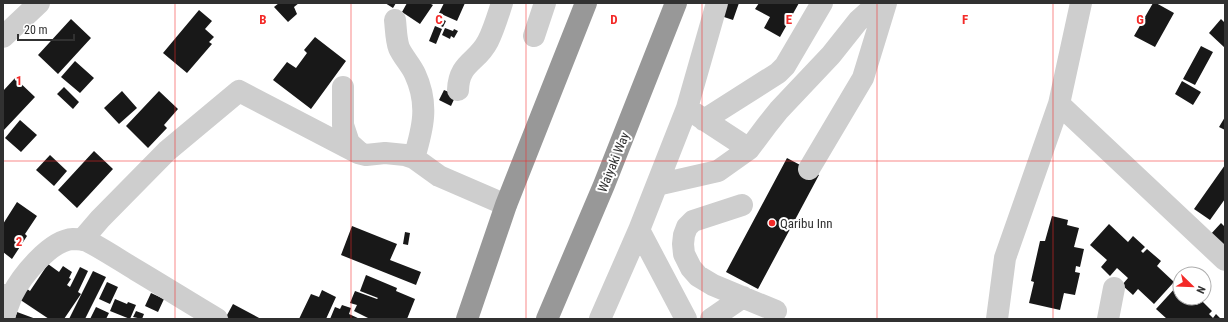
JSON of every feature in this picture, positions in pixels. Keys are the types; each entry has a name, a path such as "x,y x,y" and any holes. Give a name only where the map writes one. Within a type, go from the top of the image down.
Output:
{"highway":[{"path":"467,319 506,205 586,3"},
{"name":"Waiyaki Way","path":"547,319 604,185 676,3"}],"street":[{"path":"3,37 39,3"},
{"path":"458,90 458,79 463,69 481,51 488,41 502,3"},
{"path":"534,36 545,3"},
{"path":"600,319 656,187 695,114 717,3"},
{"path":"695,114 778,73 785,66 822,3"},
{"path":"656,187 661,184 718,171 750,149 779,110 831,55 858,21 878,3"},
{"path":"809,169 864,78 886,3"},
{"path":"997,319 1005,258 1059,104 1081,3"},
{"path":"395,20 398,46 415,73 423,94 424,117 421,135 414,158"},
{"path":"343,87 343,125 349,143 361,154"},
{"path":"82,240 167,151 239,91 361,154 366,155 385,153 405,155 414,158 439,176 506,205"},
{"path":"1059,104 1225,260"},
{"path":"695,114 750,149"},
{"path":"742,205 693,221 687,227 684,235 684,254 691,268 698,276 713,285 776,311"},
{"path":"639,230 686,319"},
{"path":"3,318 7,295 18,282 44,254 56,244 72,239 90,243 217,319"},
{"path":"1108,319 1114,288"},
{"path":"710,319 743,297"}],"building":[{"path":"279,3 299,3 294,7 297,14 288,22 274,7"},
{"path":"385,3 396,3 393,8"},
{"path":"407,3 429,3 433,5 420,24 402,12"},
{"path":"444,3 465,3 457,21 439,13"},
{"path":"726,3 739,3 733,20 721,16"},
{"path":"759,3 799,3 780,37 764,28 770,17 755,9"},
{"path":"1153,3 1156,3 1174,13 1155,47 1134,36"},
{"path":"199,10 212,21 205,29 214,37 209,42 212,44 187,73 163,53"},
{"path":"439,18 446,21 443,27 436,24"},
{"path":"71,19 91,38 58,74 38,55"},
{"path":"1221,19 1225,23 1225,48 1209,33"},
{"path":"435,26 442,29 436,44 429,41"},
{"path":"445,28 458,31 454,38 451,36 450,39 442,35"},
{"path":"315,37 346,61 311,109 273,80 287,62 296,68 307,53 304,50"},
{"path":"1201,46 1213,52 1195,85 1183,79"},
{"path":"75,61 94,78 80,93 61,77"},
{"path":"15,78 35,97 3,131 3,91"},
{"path":"1182,81 1201,92 1193,105 1175,94"},
{"path":"64,87 79,102 73,109 57,94"},
{"path":"444,90 456,95 451,106 439,100"},
{"path":"122,91 137,108 119,124 104,108"},
{"path":"159,91 178,109 164,125 167,128 148,148 126,126"},
{"path":"1225,117 1225,130 1219,127"},
{"path":"20,120 37,135 21,152 5,138"},
{"path":"94,151 113,169 77,208 58,190"},
{"path":"50,155 67,171 54,186 36,170"},
{"name":"Qaribu Inn","path":"787,158 819,175 758,289 726,272"},
{"path":"1225,165 1225,199 1210,220 1194,209"},
{"path":"17,202 37,216 25,234 27,236 12,259 3,252 3,224"},
{"path":"1052,216 1068,220 1067,225 1079,228 1074,247 1084,249 1080,267 1076,266 1075,272 1080,273 1075,295 1064,293 1060,310 1029,303 1034,282 1031,281 1040,241 1045,241"},
{"path":"1221,223 1225,227 1225,249 1210,235"},
{"path":"1109,224 1128,242 1133,236 1145,247 1141,251 1143,253 1147,249 1161,261 1157,266 1172,280 1172,284 1154,304 1138,289 1133,295 1122,285 1128,278 1117,268 1110,276 1101,267 1107,260 1090,245"},
{"path":"352,226 397,244 390,260 421,272 416,285 341,255"},
{"path":"405,232 410,233 408,245 403,244"},
{"path":"48,264 59,272 63,266 72,272 69,278 71,279 67,285 70,287 80,267 88,271 78,292 81,294 64,319 49,319 16,297 23,286 30,291"},
{"path":"93,271 106,277 85,319 69,319"},
{"path":"366,275 397,288 396,291 415,299 407,319 370,319 354,311 357,305 350,303 355,291 377,299 378,298 360,291"},
{"path":"107,282 118,287 110,304 99,299"},
{"path":"322,290 336,297 326,319 299,319 311,294 319,297"},
{"path":"1172,291 1172,306 1207,306 1212,311 1209,314 1213,318 1216,314 1221,319 1167,319 1156,309"},
{"path":"151,293 164,299 158,312 145,306"},
{"path":"115,299 127,304 128,302 136,305 130,319 110,311"},
{"path":"233,304 261,319 231,319 226,317"},
{"path":"342,305 351,308 349,314 360,319 330,319 335,307 340,309"},
{"path":"96,307 109,313 106,319 90,319"},
{"path":"136,311 144,314 142,319 133,317"},
{"path":"17,312 36,319 15,319"}],"place":[{"name":"Qaribu Inn","path":"772,223"}]}
